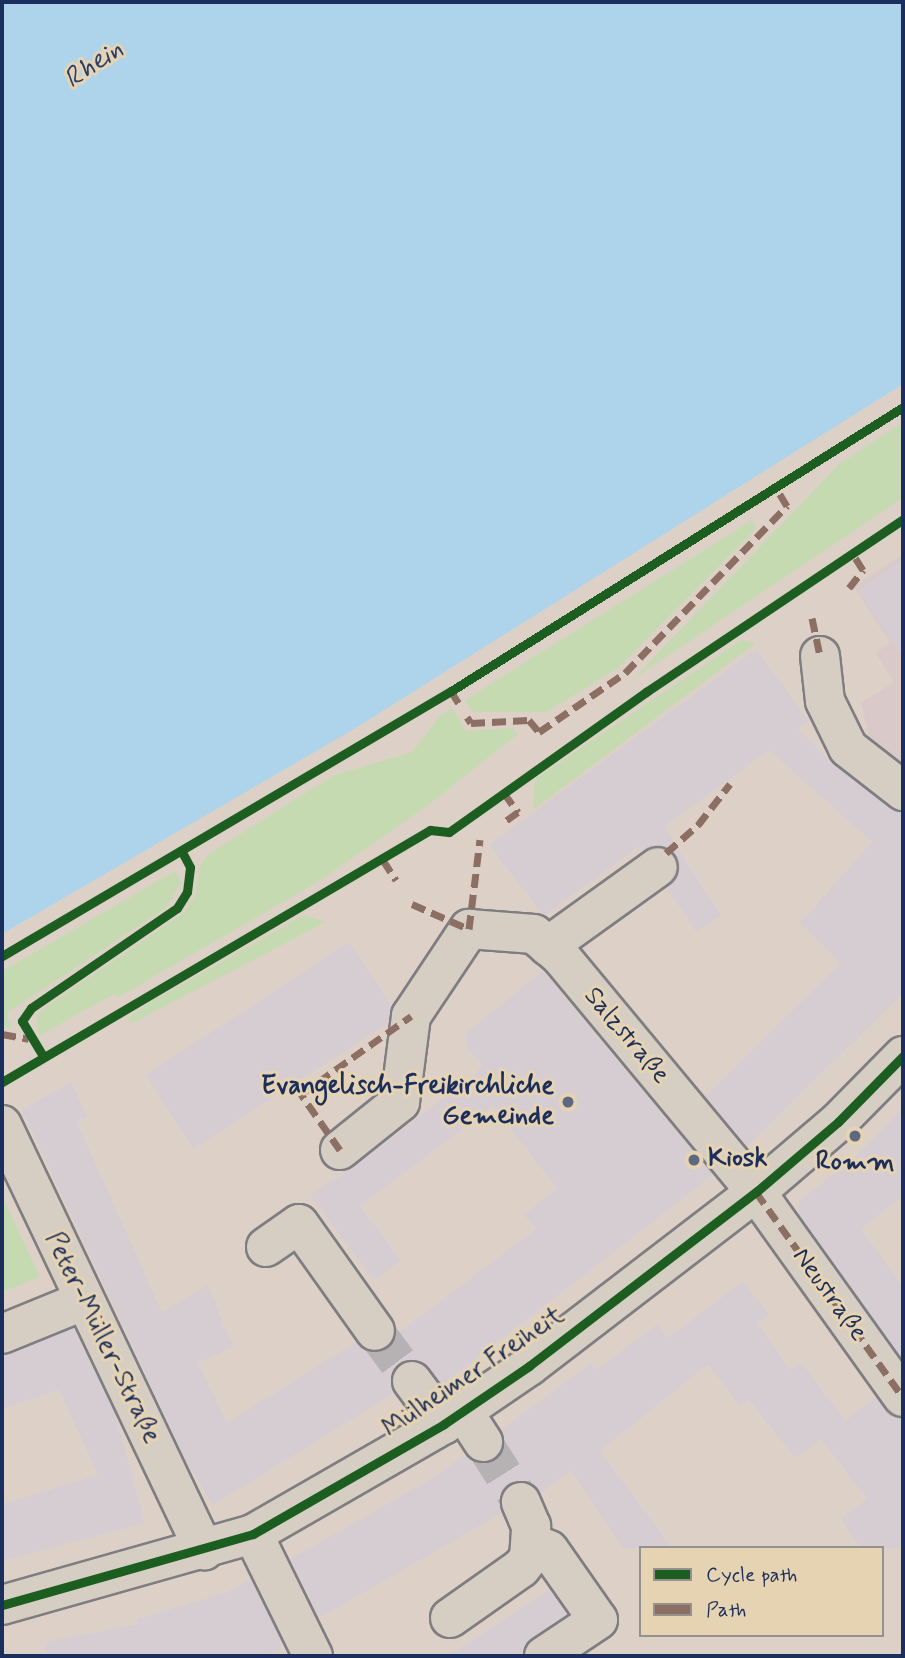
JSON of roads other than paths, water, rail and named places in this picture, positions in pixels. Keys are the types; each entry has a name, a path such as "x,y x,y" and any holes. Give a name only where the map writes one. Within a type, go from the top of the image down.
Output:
{"street":[{"path":"820,656 825,701 848,748 903,792"},
{"path":"548,946 658,867"},
{"name":"Salzstraße","path":"340,1150 400,1102 411,1016 469,929 534,934 548,946 756,1192"},
{"name":"Mülheimer Freiheit","path":"2,1605 253,1534 463,1426 529,1366 756,1192 838,1122 903,1056"},
{"name":"Peter-Müller-Straße","path":"2,1125 83,1301 204,1550"},
{"name":"Neustraße","path":"756,1192 903,1397"},
{"path":"267,1247 299,1224 375,1331"},
{"path":"2,1334 83,1301"},
{"path":"412,1381 463,1426"},
{"path":"450,1618 521,1569 533,1543 521,1502"},
{"path":"253,1534 313,1656"},
{"path":"533,1543 549,1550 598,1620 544,1656"}],"water":[{"name":"Rhein","path":"2,2 903,2 903,384 354,729 2,934"}],"tunnel":[{"path":"375,1331 412,1381"},
{"path":"483,1442 521,1502"}],"place":[{"name":"Evangelisch-Freikirchliche Gemeinde","path":"568,1102"},
{"name":"Romm","path":"855,1136"},
{"name":"Kiosk","path":"694,1160"}]}
